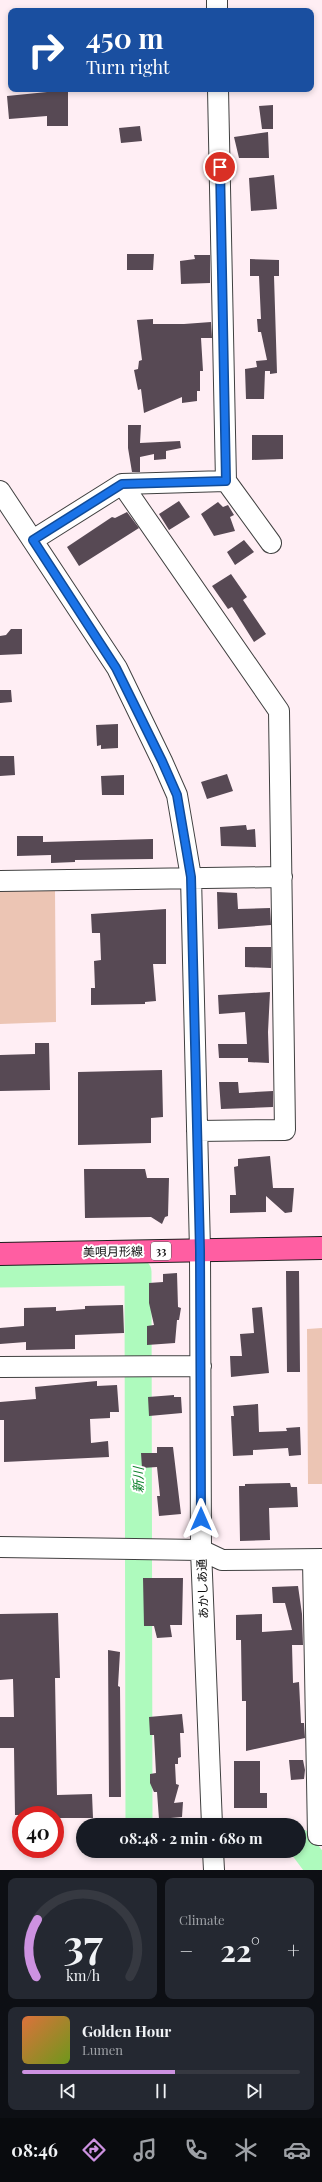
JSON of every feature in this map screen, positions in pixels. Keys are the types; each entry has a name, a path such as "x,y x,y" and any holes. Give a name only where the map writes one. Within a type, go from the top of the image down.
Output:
{"main road":[{"name":"美唄月形線","path":"0,1254 322,1248"}],"street":[{"path":"218,92 226,481 271,543"},
{"path":"33,540 122,484 226,481"},
{"path":"122,484 280,711 285,1130 198,1131"},
{"name":"あかしあ通","path":"0,491 116,668 177,795 191,877 200,1250 201,1550 212,1818"},
{"path":"0,881 282,876"},
{"path":"0,1367 201,1366"},
{"path":"0,1547 201,1550 222,1560 317,1560 318,1835 322,1835"},
{"path":"213,1858 214,1870"}],"shaded area":[{"path":"55,889 56,1022 0,1024 0,891"},
{"path":"322,1328 322,1484 308,1484 307,1329"}],"building":[{"path":"47,92 68,92 68,126 47,126 47,116 9,119 7,96"},
{"path":"273,105 273,129 262,129 259,106"},
{"path":"140,126 142,141 121,143 119,128"},
{"path":"268,132 269,158 239,158 234,137"},
{"path":"274,175 277,209 251,211 249,178"},
{"path":"127,254 154,254 153,270 127,270"},
{"path":"194,255 210,255 210,283 181,284 180,261 195,259"},
{"path":"250,259 279,260 279,276 274,276 277,373 270,374 270,371 265,371 264,399 246,399 245,369 257,367 256,361 267,360 261,332 258,332 257,319 261,319 259,276 250,276"},
{"path":"153,319 153,324 211,322 212,338 201,338 203,371 200,371 200,391 197,391 197,401 182,403 182,397 144,413 141,389 138,390 134,370 138,369 139,361 142,360 137,320"},
{"path":"128,425 141,425 140,443 180,441 181,448 166,451 166,459 154,460 154,454 140,457 140,472 132,472 128,448"},
{"path":"252,435 283,435 283,459 252,460"},
{"path":"179,501 190,517 169,530 159,514"},
{"path":"218,502 223,507 228,505 234,515 230,517 235,531 214,536 201,514"},
{"path":"127,512 139,528 79,566 67,547 112,517 115,518"},
{"path":"244,540 254,552 235,565 227,552"},
{"path":"231,574 247,597 243,600 266,634 254,642 232,607 228,609 212,586"},
{"path":"11,629 22,629 22,654 0,655 0,636 6,635"},
{"path":"0,690 11,690 12,702 0,703"},
{"path":"118,724 118,748 101,749 101,745 97,746 96,725"},
{"path":"0,756 14,756 15,775 0,776"},
{"path":"227,774 233,791 207,799 201,782"},
{"path":"124,775 124,795 102,795 101,776"},
{"path":"246,825 247,830 255,829 256,847 221,846 220,827"},
{"path":"17,836 43,836 43,842 153,839 153,859 75,860 75,862 51,863 51,855 17,856"},
{"path":"217,892 237,893 238,909 270,908 271,925 218,929"},
{"path":"166,909 166,964 153,964 156,1001 145,1002 145,1004 91,1005 91,988 95,988 94,961 101,960 100,933 92,933 91,914"},
{"path":"245,947 271,947 271,968 245,967"},
{"path":"270,992 268,1032 269,1063 248,1062 248,1058 219,1058 218,1044 247,1044 245,1012 219,1014 218,995"},
{"path":"35,1043 49,1043 50,1090 0,1091 0,1055 35,1054"},
{"path":"162,1070 163,1117 151,1118 151,1143 78,1145 78,1072"},
{"path":"219,1082 238,1082 239,1093 273,1091 273,1107 221,1109"},
{"path":"270,1156 273,1188 294,1188 292,1212 285,1213 266,1196 266,1212 230,1213 230,1195 236,1195 234,1167 238,1166 238,1159"},
{"path":"84,1169 145,1169 147,1178 169,1178 168,1216 165,1217 162,1224 151,1217 85,1218"},
{"path":"286,1271 299,1271 300,1372 287,1372"},
{"path":"177,1273 178,1307 181,1308 179,1320 177,1320 175,1343 147,1345 147,1326 154,1325 149,1303 149,1283 163,1282 163,1274"},
{"path":"123,1305 124,1333 75,1335 75,1349 26,1350 26,1342 0,1344 0,1328 24,1326 24,1308 56,1307 56,1311 85,1309 85,1306"},
{"path":"262,1307 269,1373 231,1377 230,1356 242,1356 240,1334 254,1333 252,1308"},
{"path":"97,1381 97,1386 117,1385 119,1412 110,1412 110,1418 90,1419 91,1443 108,1441 109,1457 4,1462 4,1420 0,1420 0,1402 36,1399 35,1387"},
{"path":"174,1395 174,1397 181,1397 182,1413 149,1416 148,1397"},
{"path":"258,1404 259,1432 287,1431 286,1428 300,1427 301,1455 289,1456 288,1448 253,1450 253,1455 233,1456 231,1416 234,1416 233,1406"},
{"path":"157,1447 173,1447 181,1514 159,1516 157,1496 160,1496 157,1467 142,1468 141,1453 157,1453"},
{"path":"290,1483 291,1487 297,1487 298,1507 269,1508 270,1540 240,1541 239,1486 245,1486 245,1484"},
{"path":"143,1578 183,1578 182,1625 170,1625 172,1637 157,1638 154,1626 144,1626"},
{"path":"298,1586 302,1614 303,1645 292,1645 293,1683 299,1682 301,1723 304,1723 305,1738 246,1751 246,1701 242,1701 241,1640 236,1640 236,1615 262,1614 262,1632 292,1630 285,1603 273,1603 272,1587"},
{"path":"58,1613 60,1678 55,1678 57,1795 92,1794 93,1818 64,1818 64,1806 15,1806 14,1748 0,1748 0,1717 14,1717 13,1679 0,1680 0,1614"},
{"path":"108,1650 120,1652 118,1686 120,1687 121,1797 109,1797"},
{"path":"182,1714 184,1733 180,1733 181,1757 178,1758 178,1764 175,1764 176,1784 179,1785 174,1803 183,1802 182,1817 159,1818 157,1792 154,1792 150,1783 150,1774 156,1773 154,1735 150,1735 149,1717"},
{"path":"289,1760 303,1760 305,1770 304,1779 291,1780"},
{"path":"234,1761 260,1761 260,1793 267,1793 267,1808 234,1808"}],"waterway":[{"name":"新川","path":"0,1274 138,1272 139,1818"},
{"name":"新川","path":"306,1851 320,1870"}],"route":[{"path":"201,1519 200,1235 191,877 186,842 177,795 116,668 33,540 122,484 226,481 220,167"}]}
